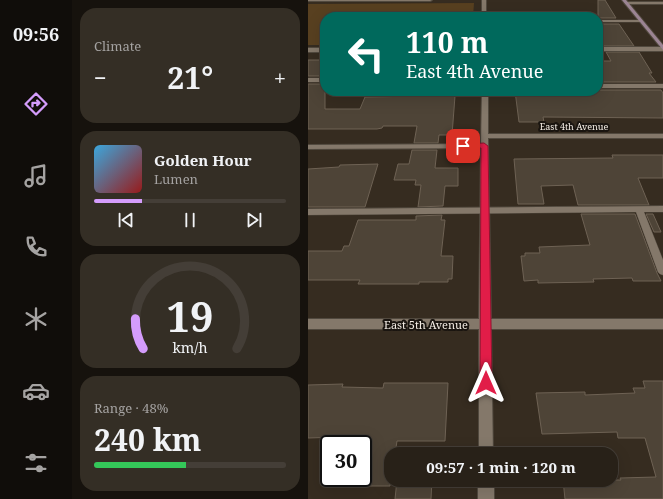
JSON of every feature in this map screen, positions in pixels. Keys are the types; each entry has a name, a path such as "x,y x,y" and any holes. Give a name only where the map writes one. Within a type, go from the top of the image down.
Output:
{"main road":[{"path":"625,1 663,49"}],"street":[{"path":"308,0 430,0"},
{"path":"484,0 484,12"},
{"path":"625,1 663,3"},
{"path":"603,49 663,49"},
{"path":"308,50 320,50"},
{"path":"485,96 484,211 486,447"},
{"name":"East 4th Avenue","path":"308,147 663,136"},
{"name":"East 5th Avenue","path":"308,324 663,324"},
{"path":"486,487 486,499"}],"lane":[{"path":"603,21 641,21"},
{"path":"308,80 320,80"},
{"path":"603,86 663,86"},
{"path":"308,212 663,209"},
{"path":"639,210 663,272"}],"shaded area":[{"path":"474,3 473,12 320,12 320,45 308,45 308,4"}],"building":[{"path":"598,0 605,0 616,18 603,18 603,12 598,12"},
{"path":"603,24 619,24 634,46 603,46"},
{"path":"606,52 639,52 652,73 649,73 656,82 603,82 603,61 611,61"},
{"path":"308,60 320,60 320,76 308,76"},
{"path":"308,84 320,84 320,96 325,96 325,109 360,109 365,97 455,96 452,135 439,135 438,143 414,143 417,126 383,126 382,128 377,129 308,129"},
{"path":"603,90 661,90 663,93 663,118 543,117 544,122 519,122 516,96 603,96"},
{"path":"412,150 437,150 435,168 458,168 458,186 445,186 443,206 418,207 421,185 415,185 416,180 394,180 398,164 409,164"},
{"path":"612,155 663,155 663,178 638,178 649,205 578,205 573,185 541,186 544,204 518,204 514,159 613,158"},
{"path":"378,164 365,207 308,207 308,169 339,167 340,165"},
{"path":"581,214 635,214 661,281 633,281 632,278 593,279 594,282 538,283 538,280 524,281 521,256 525,256 525,253 540,253 539,247 590,245"},
{"path":"646,214 653,214 661,232 654,232"},
{"path":"442,215 441,220 445,220 441,256 453,256 452,279 448,279 448,282 419,282 419,284 358,284 360,280 308,280 308,251 342,251 344,246 349,246 358,220 416,220 416,216"},
{"path":"643,381 663,381 663,499 565,499 564,487 618,487 618,480 621,480 620,478 656,477 645,438 618,438 617,432 542,434 536,393 585,392 585,395 635,393 633,388 645,388"},
{"path":"384,383 448,383 445,441 397,441 396,447 384,447 384,486 372,486 372,435 320,435 320,438 308,438 308,385 343,384 342,387 383,388"},
{"path":"396,487 432,487 431,499 395,499"}],"route":[{"path":"463,146 484,146 486,383"}]}
